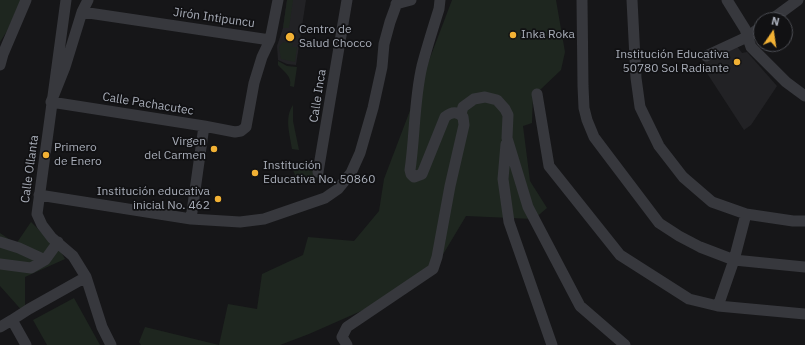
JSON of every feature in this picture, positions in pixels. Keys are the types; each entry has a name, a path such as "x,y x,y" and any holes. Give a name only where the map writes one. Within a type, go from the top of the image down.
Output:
{"street":[{"path":"0,65 2,54 26,0"},
{"name":"Calle Ollanta","path":"66,0 37,214 42,225 52,238 73,256 86,277 102,327 111,345"},
{"path":"51,102 65,67 82,12 88,0"},
{"path":"270,40 278,0"},
{"name":"Calle Inca","path":"318,172 347,0"},
{"path":"39,195 191,219 240,222 264,219 325,198 338,189 351,173 360,154 373,108 382,67 384,44 397,2 411,0"},
{"path":"347,345 342,337 347,327 433,269 436,264 450,186 464,125 463,117 460,114 453,113 445,117 425,170 419,176 414,177 410,170 414,141 415,113 422,66 439,10 440,0"},
{"path":"582,0 583,86 584,108 587,120 594,137 660,222 693,244 734,260 805,267"},
{"path":"632,0 636,78 640,107 659,146 684,177 712,202 746,214 793,221 805,221"},
{"path":"727,0 745,29 751,47 786,82 805,96"},
{"path":"782,12 798,0"},
{"name":"Jirón Intipuncu","path":"82,12 270,40"},
{"path":"706,56 747,38 753,33"},
{"name":"Calle Pachacutec","path":"51,102 235,132 241,131 246,127 254,83 262,57 270,40"},
{"path":"538,94 549,166 620,255 689,299 718,306 805,314"},
{"path":"460,114 463,107 474,99 485,97 497,100 508,115 503,179 508,222 552,345"},
{"path":"191,219 204,126"},
{"path":"507,138 528,206 580,306 625,345"},
{"path":"718,306 734,260 746,214"},
{"path":"0,242 19,248 45,260"},
{"path":"0,264 31,268 45,260 58,242"},
{"path":"0,327 86,277"},
{"path":"12,320 26,345"}],"shaded area":[{"path":"0,0 21,0 7,31 0,42"},
{"name":"Centro de Salud Chocco","path":"287,0 306,0 296,65 287,64 278,60 277,46 283,28"},
{"path":"287,0 293,0 289,28 283,28"},
{"path":"452,0 556,0 565,52 561,70 541,89 533,92 532,123 523,126 530,181 547,208 534,219 466,216 439,261 368,308 309,334 280,345 219,345 228,304 257,309 262,274 303,255 308,237 354,241 379,211 384,179"},
{"path":"283,42 293,43 292,47 297,47 295,62 281,59 279,47"},
{"path":"736,45 742,53 747,52 777,86 751,125 744,130 701,64"},
{"path":"278,61 287,66 297,67 294,87 290,86 290,79 278,65"},
{"path":"293,105 293,121 299,150 292,149 289,132 288,121 290,110"},
{"path":"291,165 318,170 318,172 324,173 323,178 317,176 315,184 297,180"},
{"path":"31,222 61,252 65,259 25,277 25,314 0,286 0,233 16,244"},
{"path":"74,298 100,345 47,345 33,320"},
{"path":"145,327 219,345 141,345 139,342"}],"place":[{"name":"Inka Roka","path":"513,35"},
{"name":"Centro de Salud Chocco","path":"290,37"},
{"name":"Institución Educativa 50780 Sol Radiante","path":"737,62"},
{"name":"Virgen del Carmen","path":"214,149"},
{"name":"Primero de Enero","path":"46,155"},
{"name":"Institución Educativa No. 50860","path":"255,173"},
{"name":"Institución educativa inicial No. 462","path":"218,199"}]}
